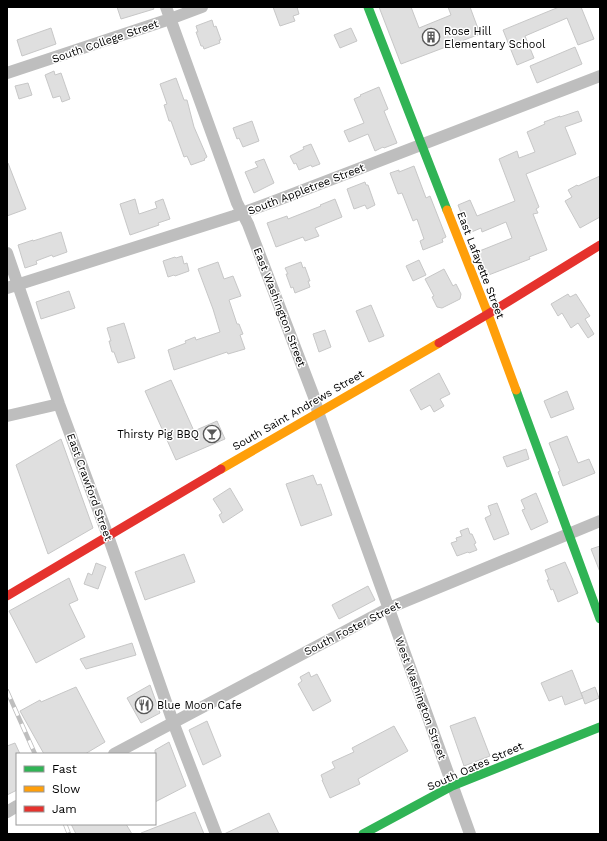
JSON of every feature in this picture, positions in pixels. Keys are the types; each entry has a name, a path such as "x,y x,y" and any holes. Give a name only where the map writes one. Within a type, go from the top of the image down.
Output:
{"street":[{"name":"East Washington Street","path":"166,7 237,203 248,224 314,397 318,412 389,608"},
{"name":"South College Street","path":"7,73 202,7"},
{"name":"East Lafayette Street","path":"368,7 488,314 600,619"},
{"name":"South Appletree Street","path":"12,287 242,213 600,76"},
{"name":"South Saint Andrews Street","path":"7,596 318,412 488,314 600,245"},
{"name":"East Crawford Street","path":"7,253 12,287 59,404 108,536 173,722 216,834"},
{"path":"7,416 59,404"},
{"name":"South Foster Street","path":"116,753 389,608 600,521"},
{"name":"West Washington Street","path":"389,608 470,834"},
{"name":"South Oates Street","path":"363,834 452,786 600,727"},
{"path":"7,812 16,807"}],"building":[{"path":"117,7 153,7 154,9 121,19"},
{"path":"273,7 297,7 299,14 293,16 295,21 280,26"},
{"name":"Rose Hill Elementary School","path":"379,7 411,7 419,28 451,15 448,7 470,7 480,34 401,64"},
{"path":"559,7 581,7 594,39 578,45 567,18 525,36 534,58 517,65 503,30"},
{"path":"212,20 221,40 219,40 220,43 204,49 203,46 201,46 196,32 198,32 196,26"},
{"path":"51,28 56,44 22,56 17,40"},
{"path":"351,28 357,41 340,48 334,35"},
{"path":"575,47 582,64 537,83 530,66"},
{"path":"54,71 55,75 61,73 70,99 62,102 60,96 53,98 45,75"},
{"path":"176,78 184,100 187,100 194,127 207,157 204,159 205,160 191,165 187,156 184,157 171,121 169,121 164,105 167,104 160,84"},
{"path":"28,83 32,95 19,99 15,86"},
{"path":"379,87 388,109 384,111 397,143 375,151 368,134 349,142 344,131 364,123 354,99"},
{"path":"578,111 582,121 565,127 576,154 526,174 539,207 536,209 538,213 533,214 547,250 529,257 530,259 486,276 477,252 512,238 506,222 482,232 481,228 469,233 458,205 470,200 477,216 515,201 499,159 517,151 519,158 535,152 527,132 545,124 544,122"},
{"path":"252,121 259,141 243,147 239,138 237,139 233,128"},
{"path":"311,144 320,164 312,167 311,165 299,170 296,163 294,164 290,156 304,149 303,147"},
{"path":"264,159 274,183 254,193 245,172 258,167 255,162"},
{"path":"7,163 26,209 7,216"},
{"path":"414,166 426,198 430,196 446,237 442,239 443,242 423,250 420,241 424,239 417,219 413,221 402,193 398,194 390,173 399,170 399,172"},
{"path":"600,176 600,217 580,228 565,201 572,197 568,190"},
{"path":"365,182 366,185 368,185 375,205 367,209 365,205 354,209 347,189"},
{"path":"135,199 139,214 157,208 155,202 163,199 170,219 158,223 159,225 130,235 120,204"},
{"path":"335,199 342,217 315,228 319,236 305,241 303,237 276,247 267,223 287,216 288,219"},
{"path":"61,232 67,252 53,257 52,255 36,261 37,264 25,268 18,245"},
{"path":"182,256 184,264 187,263 189,271 168,277 163,261"},
{"path":"419,260 426,275 413,281 406,266"},
{"path":"218,262 224,279 233,276 241,296 229,300 237,324 239,324 243,334 240,335 245,349 228,354 227,352 174,370 168,350 186,343 185,341 195,337 196,340 220,332 198,269"},
{"path":"301,262 303,268 305,267 310,281 308,281 310,287 295,293 293,287 291,288 285,268"},
{"path":"444,269 453,286 456,284 461,294 460,299 442,308 437,307 432,297 434,296 425,279"},
{"path":"69,291 75,308 41,319 36,302"},
{"path":"568,294 570,297 576,294 590,316 585,319 594,334 588,338 578,323 571,328 562,313 558,316 551,304"},
{"path":"371,305 384,336 369,342 356,311"},
{"path":"124,323 135,358 118,363 114,352 112,352 109,341 111,341 107,328"},
{"path":"325,330 331,347 319,352 313,334"},
{"path":"439,373 450,394 440,399 444,406 434,412 430,405 421,410 410,390"},
{"path":"171,380 194,431 217,421 225,439 176,460 145,391"},
{"path":"567,391 574,409 551,418 544,401"},
{"path":"567,436 578,463 589,459 595,473 563,486 558,472 560,471 549,443"},
{"path":"61,439 93,528 48,554 16,465"},
{"path":"526,449 529,459 507,467 503,457"},
{"path":"313,475 317,485 321,484 332,515 301,526 286,484"},
{"path":"230,488 243,510 223,523 219,515 222,513 213,499"},
{"path":"536,493 548,522 531,530 522,510 525,509 521,500"},
{"path":"497,503 509,534 494,540 485,518 491,515 488,506"},
{"path":"468,528 476,543 474,544 477,550 457,556 451,543 457,541 456,538 462,536 460,531"},
{"path":"600,546 600,572 591,549"},
{"path":"184,554 195,582 145,600 135,572"},
{"path":"565,562 578,593 558,602 553,589 551,590 545,570"},
{"path":"96,563 106,567 98,589 84,584 88,573 92,575"},
{"path":"69,578 78,600 69,604 85,637 36,663 9,611"},
{"path":"368,586 375,600 339,619 332,605"},
{"path":"132,643 136,655 86,669 80,659"},
{"path":"572,670 583,698 565,705 562,696 549,701 541,683"},
{"path":"309,672 311,677 317,674 331,701 313,711 298,684 302,681 300,677"},
{"name":"Blue Moon Cafe","path":"150,685 160,713 141,723 127,698"},
{"path":"76,687 105,742 87,753 43,753 20,711 40,700 41,702"},
{"path":"595,687 599,698 585,704 581,693"},
{"path":"475,717 490,756 464,766 450,726"},
{"path":"207,721 221,756 203,765 189,730"},
{"path":"394,726 408,751 358,779 360,784 330,798 321,775 335,768 332,762 354,752 352,748"},
{"path":"169,742 186,786 156,801 156,753 155,750"},
{"path":"15,743 20,753 16,753 16,790 7,795 7,746"},
{"path":"195,812 204,834 141,834 141,833"},
{"path":"269,813 279,834 224,834"},
{"path":"72,825 127,825 132,834 76,834"}],"railway":[{"path":"7,691 35,753"},
{"path":"65,825 69,834"}],"traffic: fast":[{"path":"368,7 447,210"},
{"path":"516,390 600,619"},
{"path":"363,834 452,786 600,727"}],"traffic: slow":[{"path":"447,210 516,390"},
{"path":"221,469 439,343"}],"traffic: jam":[{"path":"439,343 600,245"},
{"path":"7,596 221,469"}],"place":[{"name":"Rose Hill Elementary School","path":"431,37"},
{"name":"Thirsty Pig BBQ","path":"212,434"},
{"name":"Blue Moon Cafe","path":"144,705"}]}
